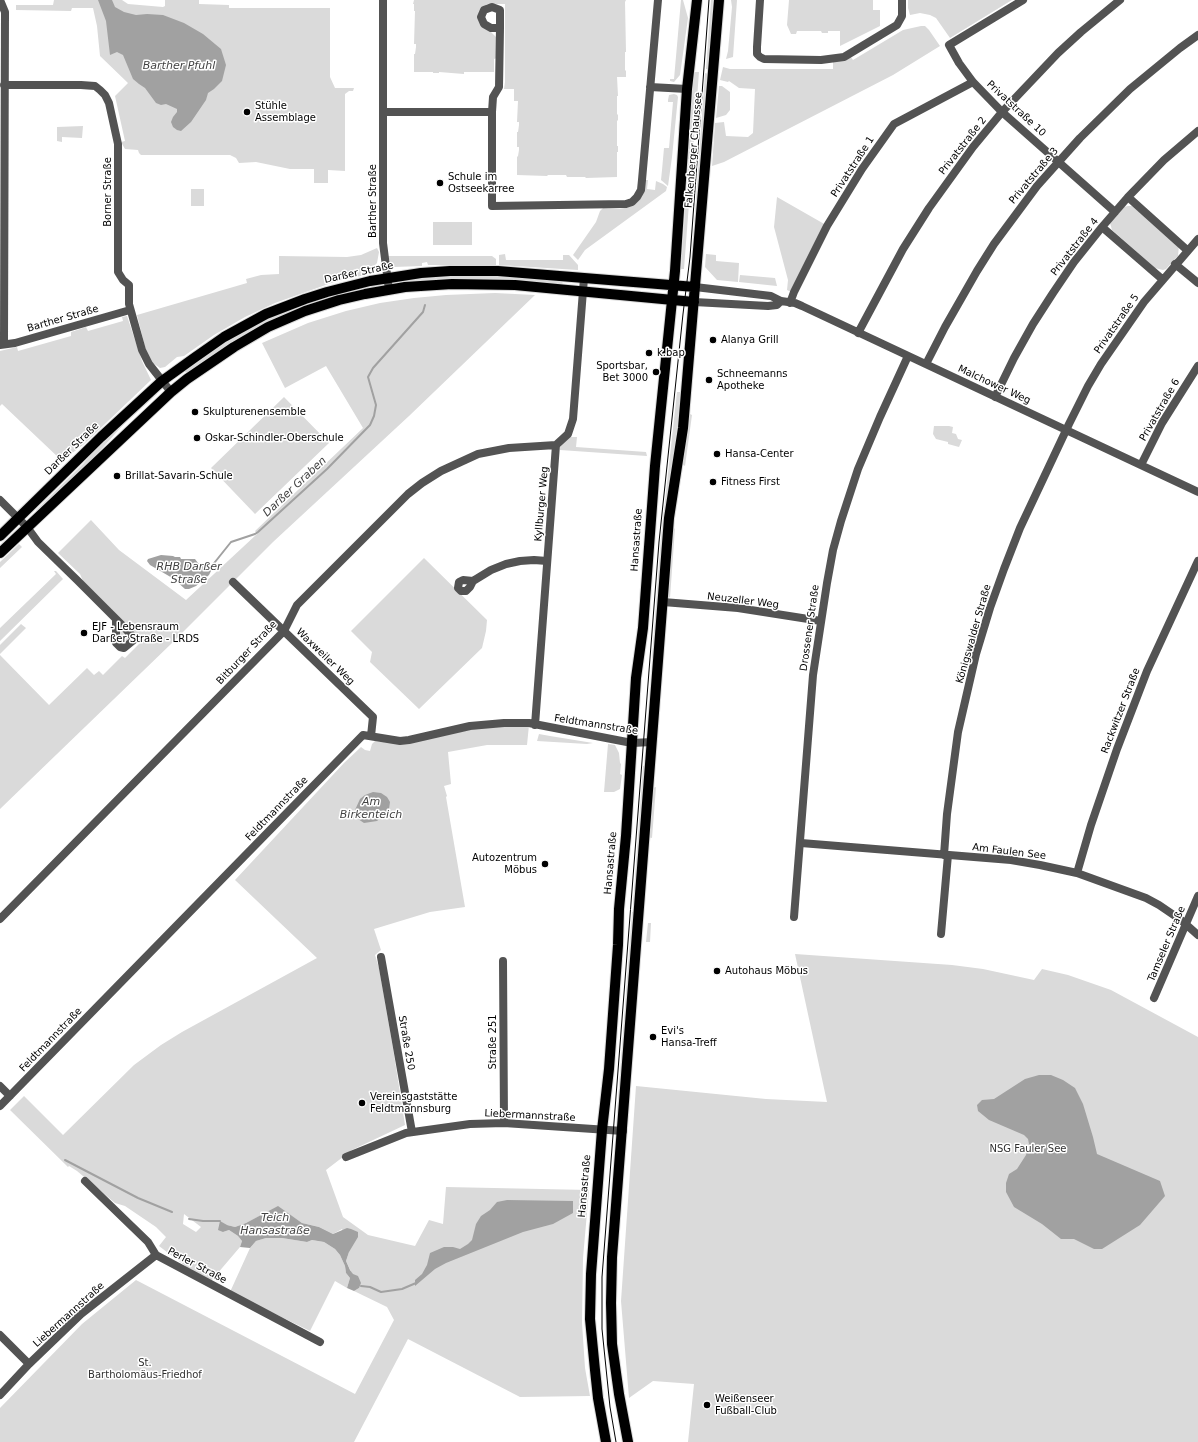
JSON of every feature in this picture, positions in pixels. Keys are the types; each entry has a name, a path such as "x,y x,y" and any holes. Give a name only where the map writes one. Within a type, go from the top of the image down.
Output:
{"main road":[{"name":"Falkenberger Chaussee","path":"673,285 687,89 697,0"},
{"name":"Falkenberger Chaussee","path":"694,302 719,0"},
{"name":"Darßer Straße","path":"0,536 101,437 162,381 224,337 266,314 305,299 327,292 387,278 421,273 457,271 498,272 695,287"},
{"path":"0,553 171,392 215,359 277,323 305,311 339,300 416,286 494,284 694,302 683,428 669,518 623,1131 612,1257 611,1318 614,1367 628,1442"},
{"name":"Hansastraße","path":"606,1442 598,1398 590,1319 590,1274 602,1130 609,1068 636,678 643,628 655,474 673,285"}],"street":[{"path":"0,0 5,12 2,112 2,345"},
{"name":"Barther Straße","path":"382,0 384,112 383,243 389,290"},
{"path":"500,28 500,87 493,97 492,112 492,206 621,205 632,202 637,197 642,185 658,0"},
{"path":"760,0 757,54 760,57 764,59 821,60 844,57 897,25 902,16 902,0"},
{"name":"Privatstraße 10","path":"1023,0 949,45 959,63 973,82 1002,112 1115,212"},
{"name":"Privatstraße 2","path":"858,333 890,272 929,208 973,147 1002,112 1058,53 1120,0"},
{"name":"Privatstraße 3","path":"926,364 960,298 994,244 1037,186 1080,138 1130,89 1198,35"},
{"name":"Privatstraße 1","path":"790,303 827,226 862,169 894,124 973,82"},
{"name":"Borner Straße","path":"4,85 90,86 100,90 105,95 109,104 118,144 118,272 123,280 129,285 130,310 142,350 149,364 162,381"},
{"name":"Falkenberger Chaussee","path":"650,87 687,89"},
{"path":"384,112 492,112"},
{"name":"Privatstraße 4","path":"995,397 1014,358 1053,292 1074,262 1128,197 1164,160 1198,131"},
{"path":"1128,197 1187,250"},
{"path":"1102,227 1162,279"},
{"name":"Privatstraße 5","path":"1067,430 1088,386 1132,318 1162,279 1198,239"},
{"path":"1175,264 1198,283"},
{"path":"556,445 568,434 573,419 584,278"},
{"name":"Malchower Weg","path":"695,287 771,296 780,301 807,308 1198,492"},
{"name":"Malchower Weg","path":"694,302 768,306 777,304 780,301"},
{"name":"Barther Straße","path":"2,345 15,343 130,310"},
{"name":"Drossener Straße","path":"794,917 813,675 834,550 852,486 880,417 908,356"},
{"name":"Privatstraße 6","path":"1141,465 1162,423 1198,366"},
{"path":"162,381 171,392"},
{"name":"Königswalder Straße","path":"941,934 947,814 958,732 976,654 990,608 1020,528 1067,430"},
{"name":"Kyllburger Weg","path":"535,725 556,445"},
{"name":"Bitburger Straße","path":"0,919 284,631 297,605 387,514 422,483 441,471 478,454 509,448 556,445"},
{"path":"0,500 18,518 38,542 116,620"},
{"path":"473,581 491,570 506,564 527,560 547,561"},
{"name":"Rackwitzer Straße","path":"1077,873 1091,825 1117,749 1147,671 1198,561"},
{"name":"Waxweiler Weg","path":"233,582 372,717 371,736"},
{"name":"Neuzeller Weg","path":"662,602 738,608 821,621"},
{"name":"Feldtmannstraße","path":"0,1106 363,735 400,741 470,726 504,723 535,725 632,743 652,742"},
{"name":"Am Faulen See","path":"801,843 1040,864 1077,873 1146,898 1159,905 1198,935"},
{"name":"Tamseler Straße","path":"1154,998 1198,896"},
{"name":"Straße 250","path":"381,957 412,1132"},
{"name":"Straße 251","path":"503,961 504,1123"},
{"path":"0,1086 10,1096"},
{"name":"Liebermannstraße","path":"346,1157 412,1132 470,1124 504,1123 623,1131"},
{"name":"Perler Straße","path":"85,1181 148,1242 156,1255 320,1342"},
{"name":"Liebermannstraße","path":"0,1395 29,1364 94,1304 156,1255"},
{"path":"0,1335 29,1364"}],"green space":[{"path":"54,0 122,0 128,4 163,7 165,6 165,0 199,0 199,4 229,5 229,8 330,8 330,77 335,88 354,88 353,91 349,91 345,94 345,171 328,170 328,183 314,183 314,169 290,169 256,162 239,163 236,158 230,155 141,155 138,150 125,149 121,142 125,141 115,96 128,83 100,56 97,26 93,8 72,8 71,11 16,10 16,5 53,5"},
{"path":"414,0 626,0 626,77 617,77 617,177 586,178 567,177 566,175 517,175 517,157 519,150 519,147 517,147 517,132 519,125 519,122 517,122 518,101 514,101 514,89 504,89 505,4 487,4 481,9 491,32 497,38 497,58 494,59 494,72 464,72 464,74 433,73 414,72 414,54 416,44 414,44"},
{"path":"681,0 683,0 688,18 680,75 674,82 670,81 670,79 674,79"},
{"path":"711,0 713,0 708,69 706,69"},
{"path":"731,0 737,0 733,57 726,59 732,7"},
{"path":"789,0 873,0 873,10 880,10 880,26 840,46 840,31 828,31 828,33 822,33 821,31 797,31 796,34 791,34 787,25"},
{"path":"908,0 1012,0 950,38 936,18 920,13 910,15"},
{"path":"925,26 929,30 940,46 893,75 724,162 712,166 715,123 724,122 726,136 748,137 753,133 755,89 739,88 729,81 720,80 723,67 730,69 833,69 833,62 850,56 853,60 903,30"},
{"path":"693,72 699,72 684,269 681,269 688,168 686,141"},
{"path":"705,73 708,74 693,270 691,270"},
{"path":"719,86 722,86 730,92 730,110 726,115 716,118"},
{"path":"674,94 678,97 668,186 661,180 664,148 669,148 673,102 668,102 668,100 669,95"},
{"path":"83,126 82,138 62,137 62,142 57,141 57,127"},
{"path":"646,180 648,180 647,189 655,190 656,181 667,187 666,191 585,250 578,260 573,255 596,222 600,211 603,208 620,209 629,207"},
{"path":"191,189 204,189 204,206 191,206"},
{"path":"777,197 826,225 791,292 787,290 788,280 774,227"},
{"path":"1132,206 1179,245 1178,256 1166,269 1163,270 1155,268 1112,230 1110,223 1124,207"},
{"path":"433,222 472,222 472,245 433,245"},
{"path":"377,248 379,252 377,263 365,275 334,282 275,303 245,317 214,335 184,356 177,357 165,367 160,368 153,363 145,347 137,315 247,283 246,279 261,275 279,274 279,256 347,257 361,255"},
{"path":"505,254 506,260 563,260 563,255 569,255 578,265 578,270 499,265 499,255"},
{"path":"706,254 716,255 716,261 739,263 738,282 717,280 705,267"},
{"path":"388,256 492,256 496,259 496,265 428,265 427,262 422,263 422,266 394,267 391,265"},
{"path":"485,275 563,280 562,285 407,284 406,278 426,276"},
{"path":"740,275 775,278 777,286 739,282"},
{"path":"372,286 310,303 229,345 187,374 184,370 231,338 287,310 334,293"},
{"path":"495,293 535,295 409,416 273,542 171,644 0,809 0,655 49,705 87,668 94,675 99,671 103,675 122,656 125,658 142,641 83,581 80,574 58,553 91,520 119,550 186,600 257,534 255,531 363,428 326,366 285,388 262,343 308,323 346,311 380,303 446,295"},
{"path":"127,316 142,361 151,380 83,445 64,459 60,459 2,404 0,406 0,351 17,347 18,351 71,336 71,332 86,327 88,331 123,321 122,317"},
{"path":"155,392 157,394 122,426 91,461 39,513 36,510 83,464 101,442"},
{"path":"677,392 680,392 679,423 655,658 652,658 661,537"},
{"path":"284,397 329,443 255,514 211,468"},
{"path":"690,414 692,415 685,466 681,463 688,416"},
{"path":"934,426 953,427 952,433 956,434 958,439 962,440 959,447 936,439 933,434"},
{"path":"568,437 577,437 576,447 646,452 647,456 560,450 560,447"},
{"path":"675,528 670,598 667,594 673,530"},
{"path":"19,544 22,547 0,568 0,562"},
{"path":"424,558 487,620 482,648 419,709 370,662 372,652 351,631"},
{"path":"54,571 56,571 63,579 0,641 0,628 56,574"},
{"path":"21,624 26,628 0,654 0,645"},
{"path":"120,627 129,636 129,640 123,645 119,641"},
{"name":"St. Bartholomäus-Friedhof","path":"529,725 527,745 487,745 448,752 451,784 444,786 447,796 465,907 430,912 374,929 381,950 375,955 379,968 405,1125 352,1150 326,1170 343,1217 368,1235 415,1246 429,1220 443,1224 446,1187 589,1190 583,1258 582,1323 585,1368 590,1396 520,1397 408,1339 354,1442 0,1442 0,1408 82,1324 136,1280 355,1394 394,1320 387,1307 354,1291 359,1288 346,1261 349,1252 342,1229 333,1234 319,1227 302,1223 278,1207 235,1227 227,1225 223,1232 229,1230 238,1236 242,1241 240,1247 211,1281 192,1271 159,1246 166,1237 156,1227 125,1206 115,1203 77,1171 69,1166 68,1167 10,1110 24,1096 63,1135 134,1065 161,1045 317,958 235,880 344,763 361,747 370,751 372,744 375,741 401,744 484,727","holes":["184,1214 201,1227 196,1232 183,1224"]},
{"path":"539,734 593,743 587,744 537,741"},
{"path":"608,744 615,745 619,753 621,764 620,774 622,775 620,789 614,792 604,792"},
{"path":"643,766 645,766 635,906 633,905"},
{"path":"656,787 652,838 648,837 653,788"},
{"path":"632,912 635,912 620,1113 617,1113"},
{"path":"648,923 651,923 650,942 646,942"},
{"name":"NSG Fauler See","path":"795,954 952,965 983,969 1034,980 1042,969 1068,975 1111,990 1198,1037 1198,1442 688,1442 694,1384 653,1381 629,1398 621,1301 636,1086 766,1099 827,1102"},
{"path":"266,1238 324,1242 335,1249 340,1255 345,1266 346,1273 350,1278 347,1288 335,1281 310,1331 230,1292 250,1248 256,1241"}],"water":[{"name":"Barther Pfuhl","path":"98,0 112,0 115,7 124,12 136,15 163,15 184,23 203,34 221,49 226,65 222,81 208,93 206,100 191,122 181,131 173,127 171,122 177,112 177,109 166,104 161,105 156,103 145,88 133,79 123,55 117,52 110,55 106,21"},
{"name":"RHB Darßer Straße","path":"161,555 180,557 181,559 195,559 198,563 211,567 211,571 209,575 196,586 185,589 174,579 150,565 147,561 148,559"},
{"name":"Am Birkenteich","path":"373,792 381,793 387,797 390,802 389,809 377,821 364,823 358,819 355,810 360,799"},
{"path":"1039,1075 1051,1075 1063,1080 1075,1088 1083,1104 1097,1154 1160,1181 1165,1196 1140,1225 1102,1249 1094,1249 1074,1239 1061,1239 1042,1224 1014,1207 1006,1192 1006,1183 1009,1174 1017,1169 1026,1155 1029,1144 1028,1139 1024,1135 989,1120 978,1111 977,1105 982,1100 994,1099 1025,1079"},
{"path":"507,1200 573,1201 573,1213 553,1224 523,1232 446,1263 435,1269 415,1286 415,1280 422,1274 427,1265 430,1253 444,1247 460,1249 468,1244 472,1240 476,1224 481,1216 490,1210 497,1202"},
{"name":"Teich Hansastraße","path":"278,1206 302,1223 319,1227 333,1234 347,1228 358,1232 358,1237 349,1252 346,1261 353,1274 358,1276 361,1283 359,1288 354,1291 347,1288 350,1278 346,1273 345,1266 340,1255 335,1249 324,1242 266,1238 256,1241 250,1248 240,1247 242,1241 238,1236 229,1230 223,1232 218,1230 220,1221 235,1227 246,1223"}],"waterway":[{"name":"Darßer Graben","path":"211,567 231,542 258,532 327,469 370,425 374,416 376,405 368,377 373,368 423,312 425,305"},
{"path":"65,1160 138,1198 172,1212"},
{"path":"189,1219 220,1221"},
{"path":"361,1286 370,1287 381,1292 402,1289 416,1283"}],"tram line":[{"path":"616,1442 610,1407 602,1329 602,1277 659,542 690,257 709,0"}],"place":[{"name":"Stühle Assemblage","path":"247,112"},
{"name":"Schule im Ostseekarree","path":"440,183"},
{"name":"Alanya Grill","path":"713,340"},
{"name":"k.bap","path":"649,353"},
{"name":"Sportsbar, Bet 3000","path":"656,372"},
{"name":"Schneemanns Apotheke","path":"709,380"},
{"name":"Skulpturenensemble","path":"195,412"},
{"name":"Oskar-Schindler-Oberschule","path":"197,438"},
{"name":"Hansa-Center","path":"717,454"},
{"name":"Brillat-Savarin-Schule","path":"117,476"},
{"name":"Fitness First","path":"713,482"},
{"name":"EJF - Lebensraum Darßer Straße - LRDS","path":"84,633"},
{"name":"Autozentrum Möbus","path":"545,864"},
{"name":"Autohaus Möbus","path":"717,971"},
{"name":"Evi's Hansa-Treff","path":"653,1037"},
{"name":"Vereinsgaststätte Feldtmannsburg","path":"362,1103"},
{"name":"Weißenseer Fußball-Club","path":"707,1405"}]}
